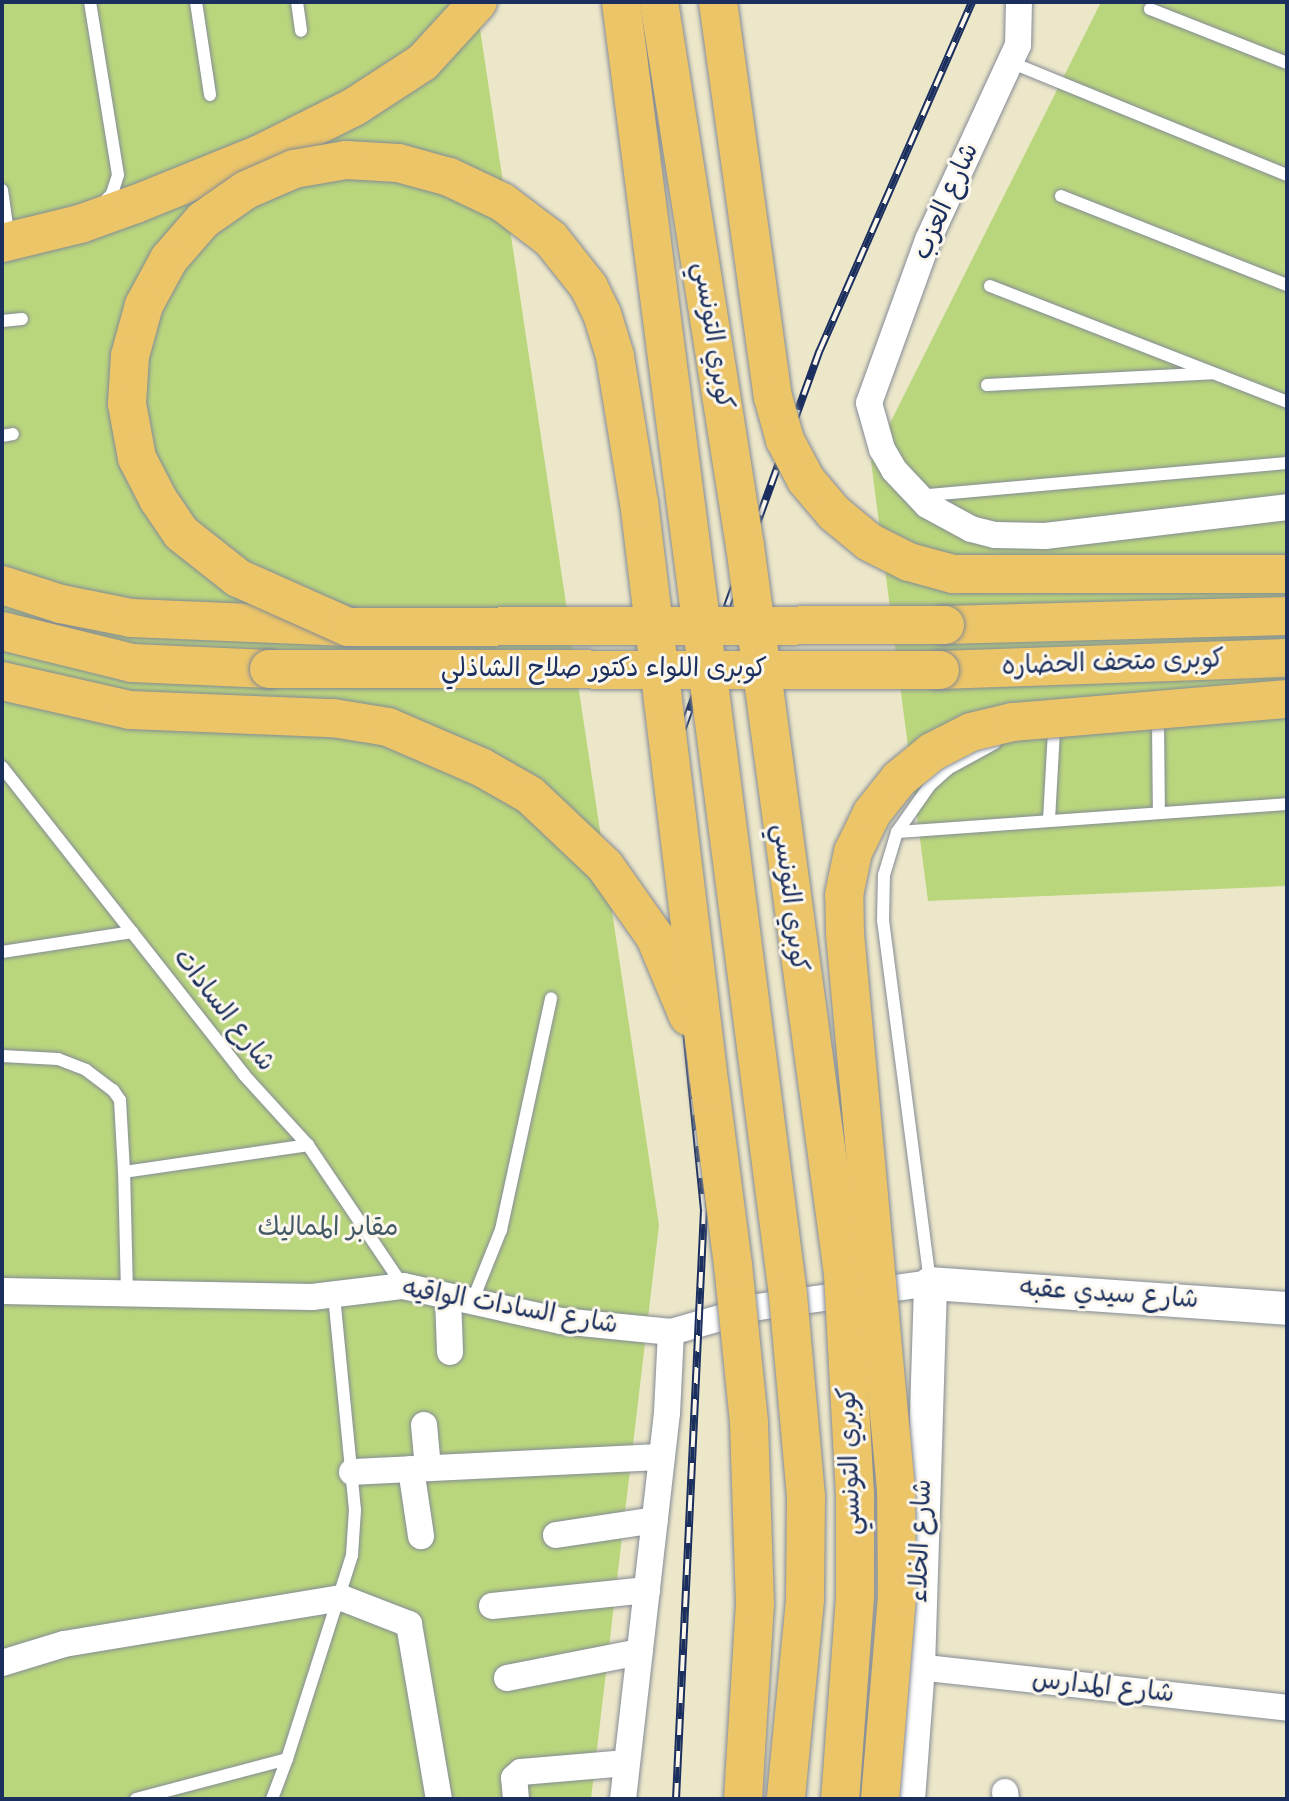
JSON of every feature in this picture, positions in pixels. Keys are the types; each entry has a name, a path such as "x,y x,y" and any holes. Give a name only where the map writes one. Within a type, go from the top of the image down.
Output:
{"highway":[{"path":"4,232 80,224 260,154 354,107 423,62 478,2"},
{"name":"كوبري التونسي","path":"621,2 788,1295 806,1497 805,1600 786,1799"},
{"name":"كوبري التونسي","path":"659,2 745,546 843,1274 855,1493 855,1597 840,1799"},
{"path":"718,2 773,397 785,440 806,480 834,513 869,542 909,562 953,574 1287,574"},
{"path":"348,627 238,578 181,533 137,458 127,404 130,356 144,306 169,260 214,212 246,190 294,169 346,160 398,163 449,177 502,202 526,219 570,262 602,314 615,356 639,503 733,1265 754,1496 755,1605 743,1799"},
{"name":"كوبرى اللواء دكتور صلاح الشاذلي","path":"2,585 61,604 131,618 348,627 945,625"},
{"name":"كوبرى متحف الحضاره","path":"945,625 1287,616"},
{"name":"كوبرى اللواء دكتور صلاح الشاذلي","path":"2,631 132,663 269,669 940,670"},
{"name":"كوبرى متحف الحضاره","path":"940,670 1287,658"},
{"path":"2,681 130,710 333,718 388,727 481,766 548,811 623,890 655,937 710,1089"},
{"path":"880,1799 897,1595 896,1490 879,1267 845,934 844,895 853,852 872,813 899,779 932,752 971,732 1035,719 1287,699"}],"street":[{"name":"شارع العزب","path":"917,496 882,449 869,403 928,240 1010,62 1021,26 1019,2"},
{"path":"917,496 971,529 1020,538 1287,507"},
{"name":"شارع سيدي عقبه","path":"930,1283 1287,1308"},
{"name":"شارع السادات الواقيه","path":"2,1292 334,1296 403,1286 561,1321 671,1332 758,1307 930,1283"},
{"name":"شارع الخلاء","path":"908,1799 918,1667 930,1283"},
{"path":"450,1352 460,1300"},
{"path":"623,1799 662,1457 671,1332"},
{"path":"421,1536 419,1469 424,1425"},
{"path":"352,1472 662,1457"},
{"path":"555,1535 655,1520"},
{"path":"492,1606 647,1590"},
{"path":"2,1663 64,1644 342,1598 410,1624 439,1799"},
{"path":"507,1678 639,1652"},
{"name":"شارع المدارس","path":"918,1667 1287,1708"},
{"path":"516,1799 514,1778 521,1772 627,1763"}],"lane":[{"path":"2,190 4,232 96,205 117,185 90,2"},
{"path":"196,2 210,95"},
{"path":"297,2 301,31"},
{"path":"1150,9 1287,63"},
{"path":"1010,62 1287,174"},
{"path":"1061,196 1287,285"},
{"path":"990,286 1287,402"},
{"path":"2,321 22,319"},
{"path":"987,385 1217,373"},
{"path":"917,496 1287,463"},
{"path":"1027,736 1054,730 1287,713"},
{"path":"1158,724 1159,813"},
{"path":"1049,820 1054,730"},
{"path":"930,1283 881,901 897,832 913,804 949,768 1013,738"},
{"name":"شارع السادات","path":"3,771 244,1075 307,1145 403,1286"},
{"path":"897,832 1287,804"},
{"path":"2,952 132,932"},
{"path":"460,1300 501,1230 551,998"},
{"path":"2,1056 58,1059 86,1070 113,1090 121,1113 127,1292"},
{"path":"124,1172 307,1145"},
{"path":"272,1799 342,1598 352,1555 352,1472 334,1296"},
{"path":"136,1799 287,1759"}],"green space":[{"name":"مقابر المماليك","path":"2,2 476,2 659,1225 591,1799 2,1799"},
{"path":"1101,2 1287,2 1287,886 928,901 871,461"}],"railway":[{"path":"676,1799 704,1210 662,786 820,350 972,2"}]}
